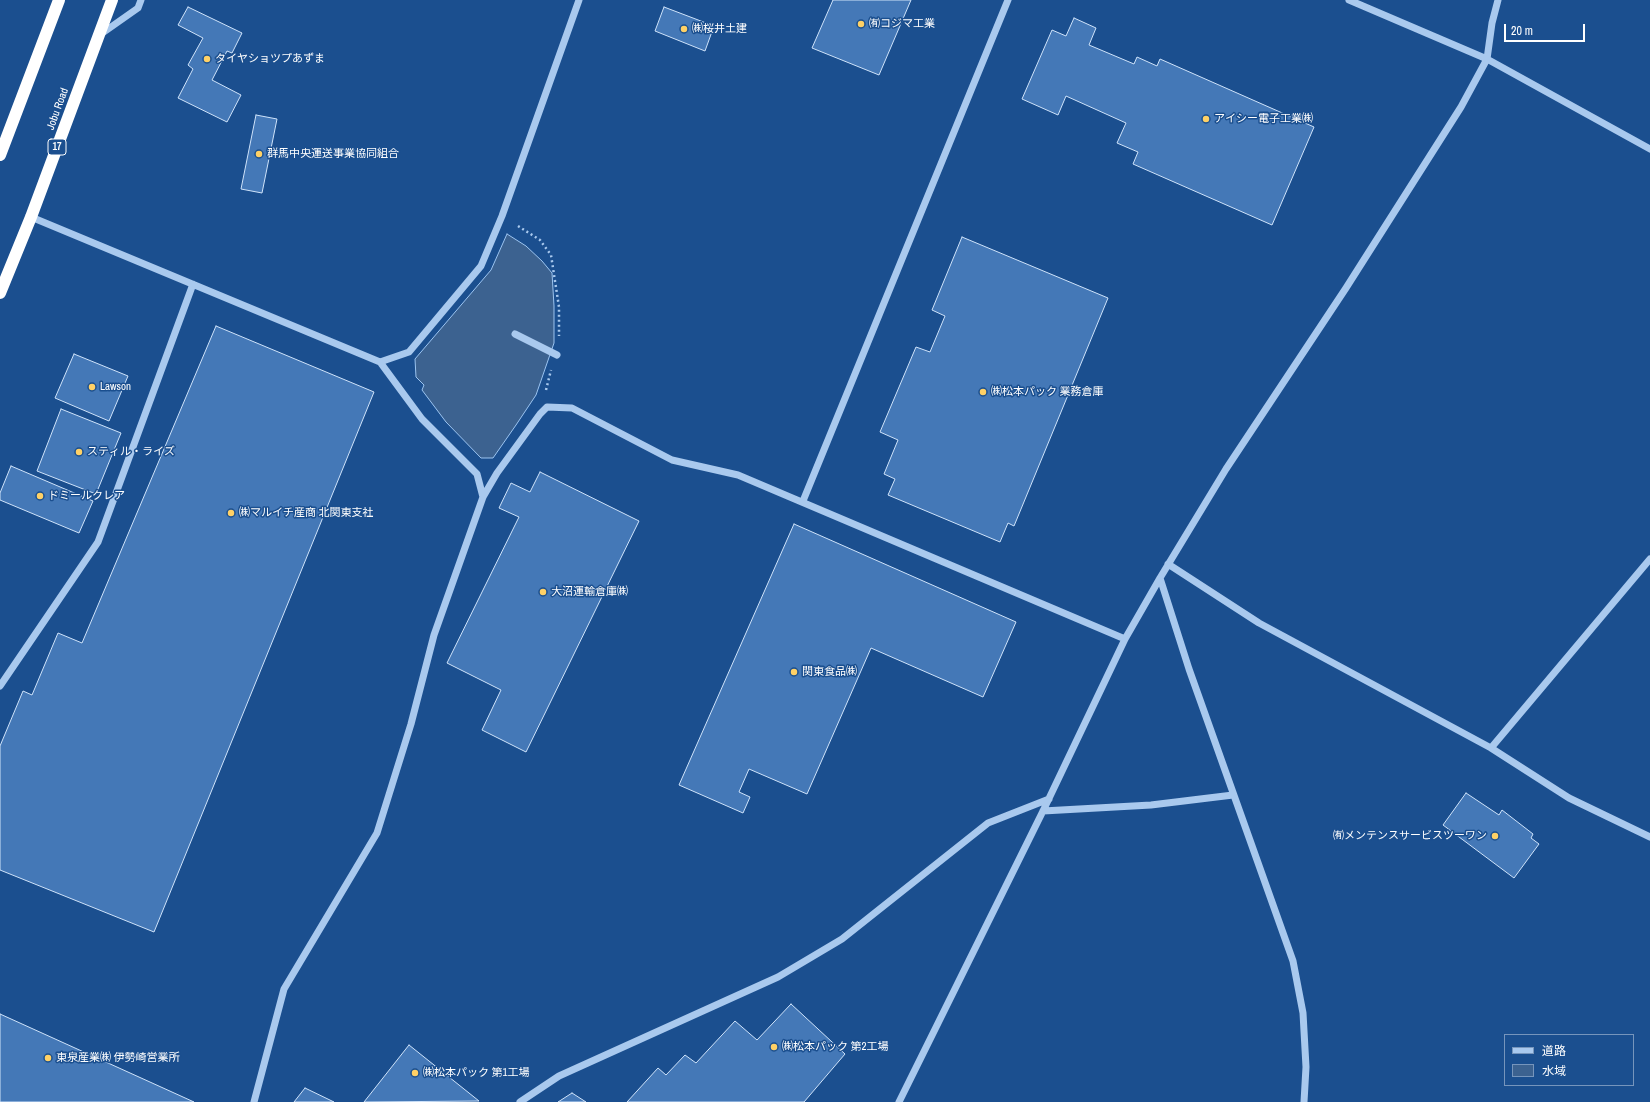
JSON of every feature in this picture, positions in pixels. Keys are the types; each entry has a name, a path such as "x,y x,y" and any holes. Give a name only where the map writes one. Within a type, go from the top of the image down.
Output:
{"highway":[{"path":"0,155 59,0"},
{"name":"Jobu Road","path":"0,293 32,217 112,0"}],"street":[{"path":"99,35 138,8 141,0"},
{"path":"380,362 409,352 481,266 502,216 579,0"},
{"path":"803,501 1008,0"},
{"path":"1349,0 1487,59 1650,149"},
{"path":"899,1102 1044,811 1125,640 1168,564 1226,469 1346,288 1461,107 1487,59 1492,23 1498,0"},
{"path":"32,217 380,362 422,419 477,474 483,497"},
{"path":"0,686 98,542 193,284"},
{"path":"515,334 557,355"},
{"path":"254,1102 284,989 377,833 411,724 434,634 483,497 497,473 540,414 547,407 572,408 672,460 738,475 803,501 1125,640"},
{"path":"1491,748 1650,559"},
{"path":"1168,564 1260,623 1491,748 1569,798 1650,837"},
{"path":"1160,578 1188,669 1293,961 1303,1012 1306,1067 1304,1102"},
{"path":"1044,811 1151,805 1233,795"},
{"path":"520,1102 560,1076 778,977 842,939 988,823 1049,798"}],"path":[{"path":"502,216 540,240 551,255 559,307 559,336 557,355 546,392 547,407"}],"water":[{"path":"507,234 526,246 552,273 554,343 536,395 493,458 481,458 446,422 422,390 424,385 416,377 415,359 491,270"}],"building":[{"name":"㈲コジマ工業","path":"833,0 911,0 879,75 812,48"},
{"name":"タイヤショツプあずま","path":"188,7 242,33 232,53 227,51 212,80 241,95 227,122 178,98 193,69 188,65 203,38 178,25"},
{"name":"㈱桜井土建","path":"664,7 714,26 705,51 655,31"},
{"name":"アイシー電子工業㈱","path":"1074,18 1096,28 1089,45 1134,64 1137,57 1157,66 1160,59 1314,127 1272,225 1133,164 1138,152 1117,143 1126,123 1066,96 1058,115 1022,99 1052,30 1066,36"},
{"name":"群馬中央運送事業協同組合","path":"256,115 277,119 262,193 241,189"},
{"name":"㈱松本パック 業務倉庫","path":"962,237 1108,298 1014,526 1008,523 1000,542 888,495 895,479 884,474 898,440 880,432 916,347 930,352 945,316 932,310"},
{"name":"㈱マルイチ産商 北関東支社","path":"216,326 374,392 154,932 0,870 0,746 23,691 32,695 58,633 82,643"},
{"name":"Lawson","path":"74,354 128,376 109,421 55,398"},
{"name":"スティル・ライズ","path":"61,409 121,433 96,494 37,471"},
{"name":"ドミールクレア","path":"11,466 93,501 79,533 0,500 0,493"},
{"name":"大沼運輸倉庫㈱","path":"540,472 639,521 526,752 482,730 501,690 447,663 519,517 499,508 511,483 530,492"},
{"name":"関東食品㈱","path":"794,524 1016,622 983,697 871,648 807,794 749,769 739,792 750,797 743,813 679,785"},
{"name":"㈲メンテンスサービスツーワン","path":"1466,793 1499,815 1502,810 1533,834 1531,838 1539,844 1514,878 1443,825"},
{"name":"㈱松本パック 第2工場","path":"791,1004 845,1054 804,1102 627,1102 658,1068 666,1075 685,1055 696,1063 735,1021 757,1040"},
{"name":"東泉産業㈱ 伊勢崎営業所","path":"0,1014 194,1102 0,1102"},
{"name":"㈱松本パック 第1工場","path":"409,1045 479,1101 364,1102"},
{"path":"305,1088 334,1102 294,1102"},
{"path":"572,1093 586,1102 558,1102"}],"place":[{"name":"㈲コジマ工業","path":"861,24"},
{"name":"㈱桜井土建","path":"684,29"},
{"name":"タイヤショツプあずま","path":"207,59"},
{"name":"アイシー電子工業㈱","path":"1206,119"},
{"name":"群馬中央運送事業協同組合","path":"259,154"},
{"name":"Lawson","path":"92,387"},
{"name":"㈱松本パック 業務倉庫","path":"983,392"},
{"name":"スティル・ライズ","path":"79,452"},
{"name":"ドミールクレア","path":"40,496"},
{"name":"㈱マルイチ産商 北関東支社","path":"231,513"},
{"name":"大沼運輸倉庫㈱","path":"543,592"},
{"name":"関東食品㈱","path":"794,672"},
{"name":"㈲メンテンスサービスツーワン","path":"1495,836"},
{"name":"㈱松本パック 第2工場","path":"774,1047"},
{"name":"東泉産業㈱ 伊勢崎営業所","path":"48,1058"},
{"name":"㈱松本パック 第1工場","path":"415,1073"}]}
